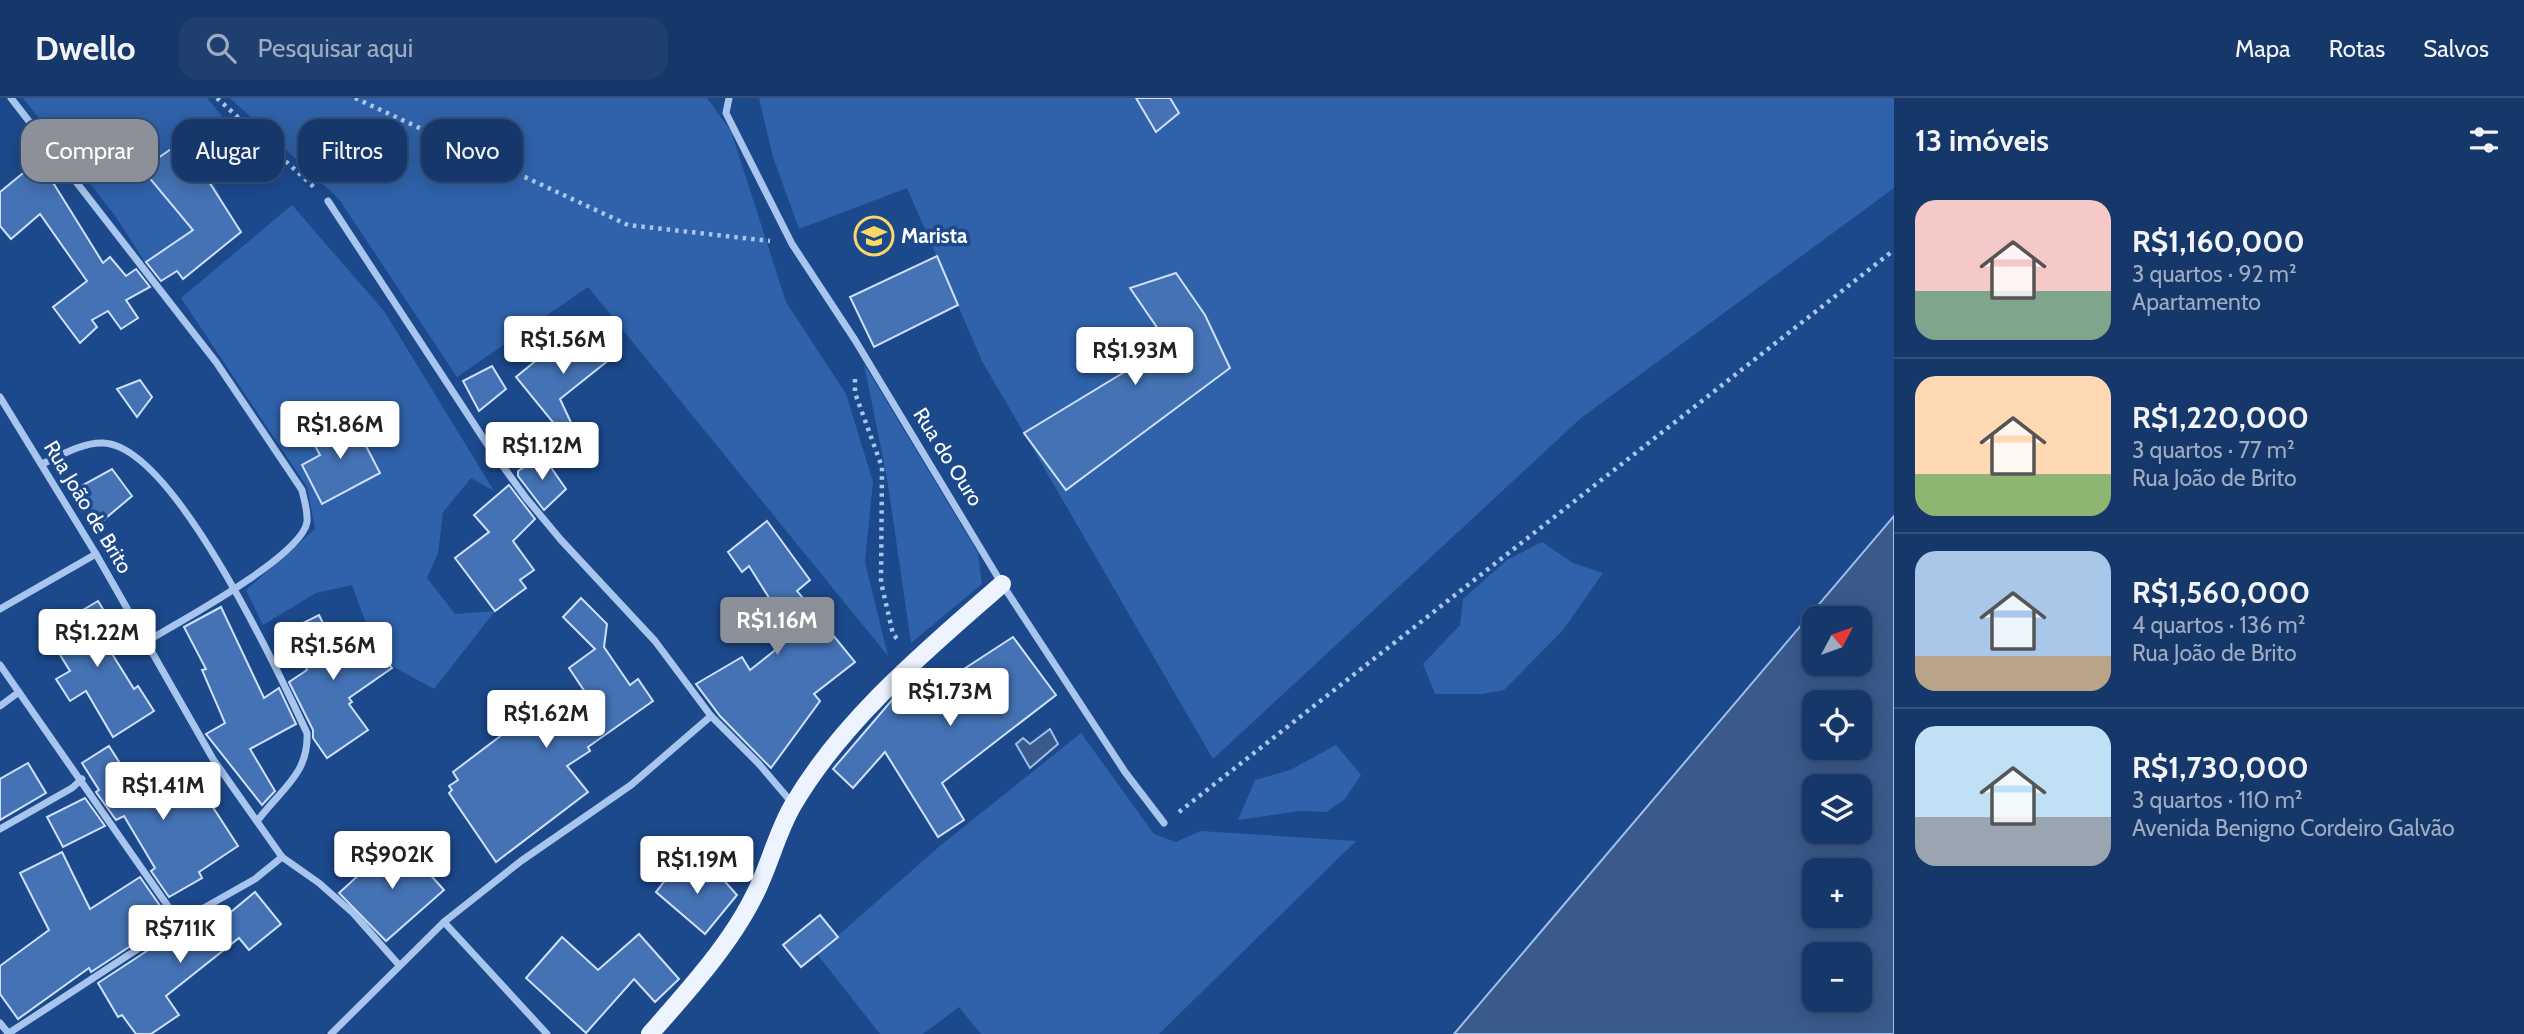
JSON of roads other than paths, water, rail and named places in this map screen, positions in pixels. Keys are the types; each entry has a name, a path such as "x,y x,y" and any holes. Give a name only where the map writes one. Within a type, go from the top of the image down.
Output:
{"main road":[{"path":"650,1034 696,981 752,901 794,805 831,751 914,661 1002,584"}],"street":[{"path":"10,98 216,362 302,490 307,524 296,541 235,590 147,641"},
{"name":"Rua do Ouro","path":"729,98 726,113 792,244 855,340 1002,584 1125,772 1164,823"},
{"path":"328,201 489,447 526,498 561,540 655,641 711,716 759,764 794,805"},
{"name":"Rua João de Brito","path":"0,397 96,554 214,759 282,857 320,883 353,913 399,965"},
{"path":"42,464 76,449 103,443 122,449 154,472 186,514 235,590 307,733 308,751 304,765 258,820"},
{"path":"0,609 96,554"},
{"path":"0,665 82,779 179,922"},
{"path":"0,706 19,692"},
{"path":"331,1034 444,922 521,861 631,785 711,716"},
{"path":"0,829 72,788 82,779"},
{"path":"0,1023 9,1033 179,922 255,879 282,857"},
{"path":"444,922 547,1034"}],"place":[{"name":"Marista","path":"874,236"}]}
